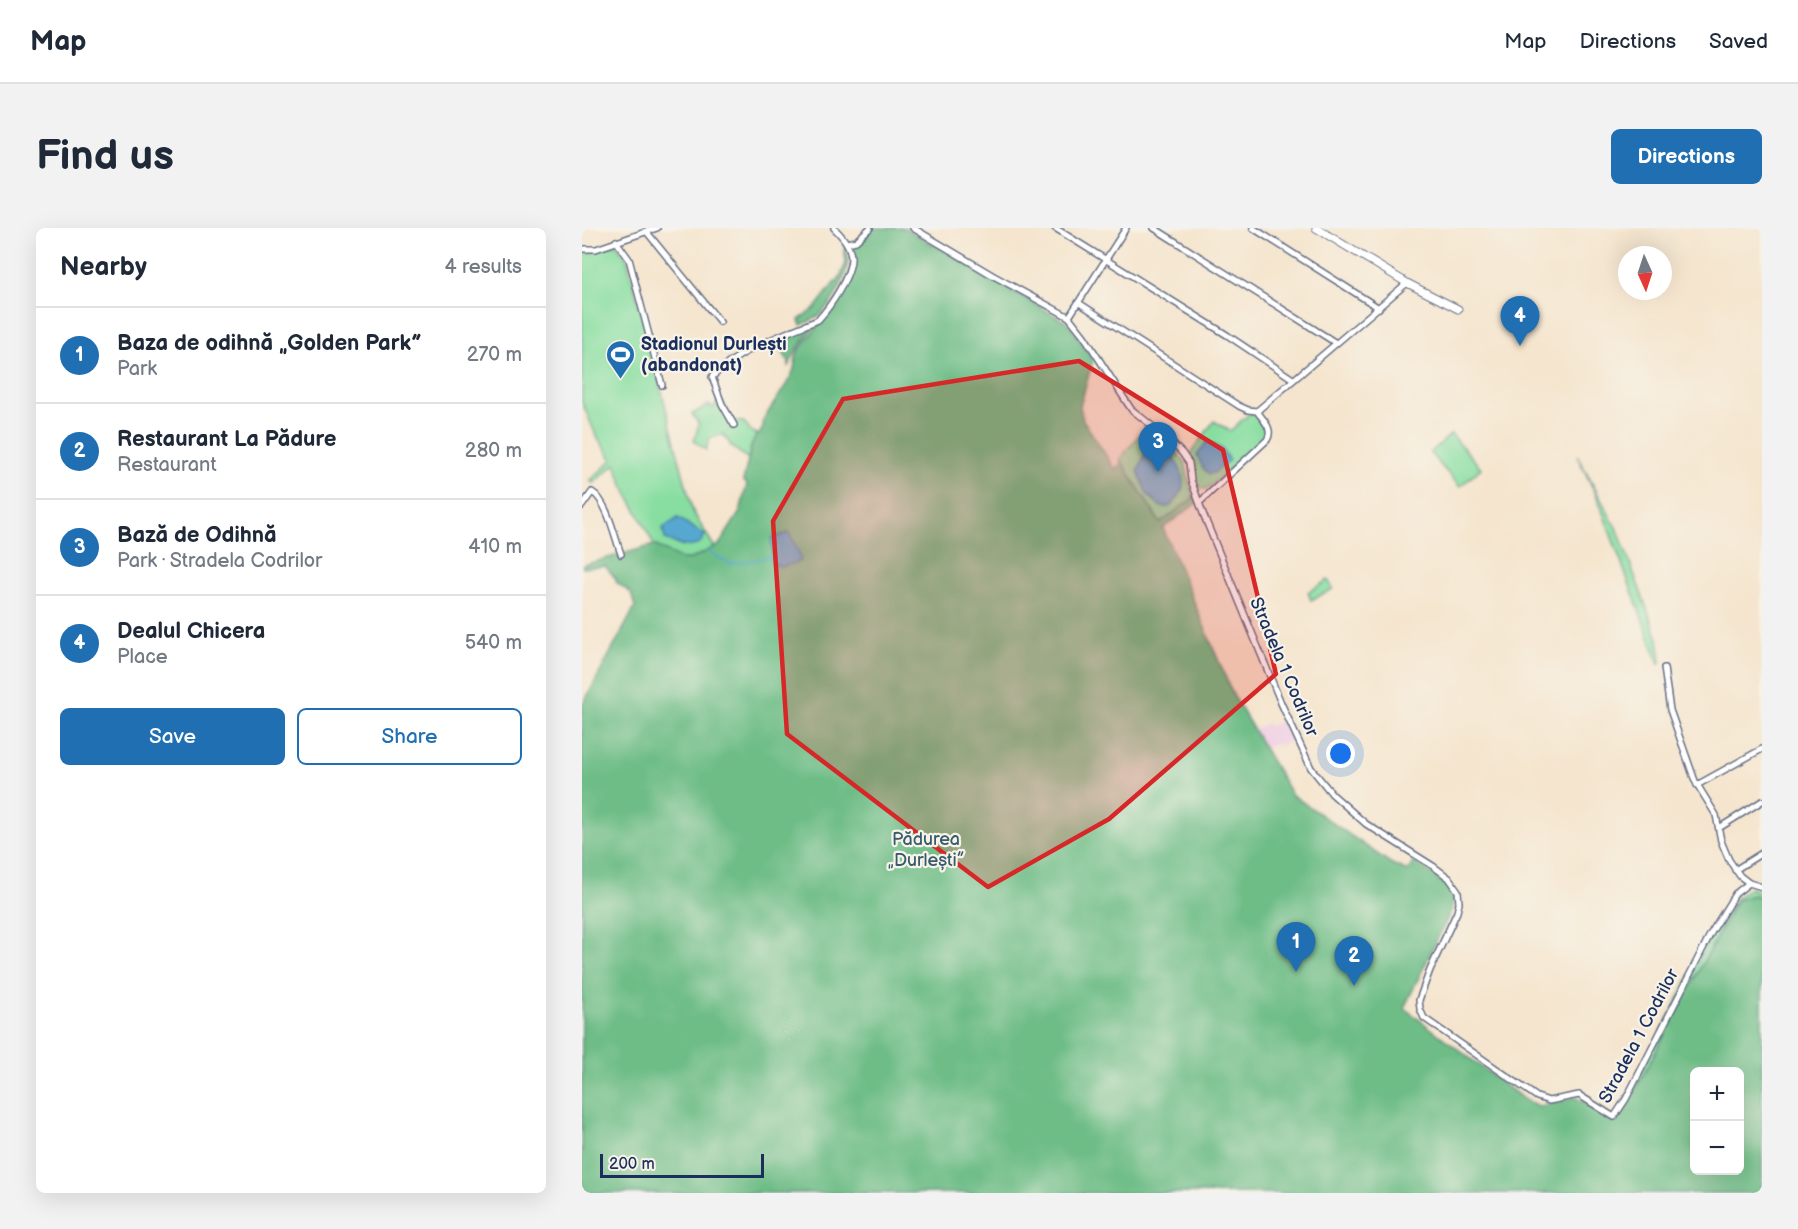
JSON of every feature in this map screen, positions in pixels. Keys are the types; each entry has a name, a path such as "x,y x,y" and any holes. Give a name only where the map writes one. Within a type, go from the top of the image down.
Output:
{"street":[{"path":"582,249 596,249 657,228"},
{"path":"734,425 722,404 712,376 762,344 818,320 841,286 850,262 851,255 847,243 834,228"},
{"path":"847,243 856,241 870,228"},
{"path":"913,228 1069,317 1084,336 1131,409 1167,437 1186,458 1189,463 1191,480 1200,502 1269,437 1270,429 1257,411 1239,406 1079,303"},
{"path":"1055,228 1293,379"},
{"path":"1069,317 1126,228"},
{"path":"1154,228 1336,343"},
{"path":"1253,228 1379,308"},
{"path":"1316,228 1407,283 1458,309"},
{"path":"646,231 720,322"},
{"path":"616,241 629,259 662,385"},
{"path":"1257,411 1407,283"},
{"path":"582,506 590,493 597,494 605,509 621,554"},
{"name":"Stradela 1 Codrilor","path":"1200,502 1281,703 1315,774 1350,811 1376,832 1442,872 1458,891 1457,912 1419,1000 1422,1015 1430,1023 1542,1099 1549,1101 1579,1095 1614,1117 1626,1099 1711,933 1735,894 1749,883"},
{"path":"1664,668 1670,710 1697,785 1714,810 1723,847 1740,876 1749,883 1762,888"},
{"path":"1697,785 1762,749"},
{"path":"1719,828 1762,801"},
{"path":"1735,870 1762,853"}],"highlighted area":[{"path":"1079,361 1223,450 1276,674 1109,819 988,887 787,734 773,521 843,399"}],"shaded area":[{"path":"1283,720 1292,741 1278,746 1277,743 1264,749 1253,730 1267,723 1269,726"}],"green space":[{"name":"Pădurea „Durlești”","path":"874,228 905,228 1068,323 1093,360 1080,406 1083,420 1115,469 1122,462 1160,523 1195,497 1197,503 1163,528 1233,695 1291,794 1392,864 1408,871 1414,861 1447,885 1455,895 1450,913 1404,1008 1525,1100 1539,1106 1575,1097 1618,1122 1737,900 1754,895 1762,898 1762,1193 582,1193 582,706 635,607 631,593 616,582 617,580 605,566 583,568 583,565 654,545 680,559 691,559 719,545 740,512 747,484 743,481 752,444 764,425 762,423 766,416 790,379 797,353 836,302 849,275 852,245"},
{"name":"Stadionul Durlești (abandonat)","path":"616,244 627,259 693,512 715,548 691,559 680,559 654,545 623,485 615,464 594,483 590,481 612,460 595,433 582,402 582,252 591,253"},
{"path":"846,248 847,265 838,291 822,313 801,325 799,320 815,308 835,282 837,283 846,263 844,249"},
{"path":"814,324 794,355 789,367 776,340"},
{"path":"719,401 723,403 734,421 744,422 751,431 757,434 748,459 732,447 723,434 709,439 706,450 694,441 699,424 692,414 709,405 712,408"},
{"path":"1250,413 1267,432 1266,436 1207,489 1200,488 1194,475 1196,463 1189,456 1214,421 1230,431"},
{"path":"1147,426 1168,443 1185,462 1194,498 1160,523 1120,459"},
{"path":"1451,434 1481,468 1460,487 1430,453"},
{"path":"1577,455 1619,533 1658,639 1661,662 1659,664 1597,497"},
{"path":"1328,580 1333,589 1311,600 1308,592"},
{"path":"1750,888 1762,892 1762,898 1754,895 1736,900 1619,1120 1619,1113 1715,928 1738,896"}],"water":[{"path":"1207,441 1222,449 1229,460 1214,473 1209,474 1203,468 1197,455"},
{"path":"1158,444 1167,446 1183,477 1181,492 1169,507 1161,507 1147,494 1138,471 1145,453"},
{"path":"678,518 705,535 702,541 693,546 687,546 665,539 663,528"},
{"path":"789,533 801,561 781,567 772,563 772,538"}],"waterway":[{"path":"707,551 731,564 771,557"}],"place":[{"name":"Dealul Chicera","path":"1520,346"},
{"name":"Stadionul Durlești (abandonat)","path":"620,380"},
{"name":"Bază de Odihnă","path":"1158,472"},
{"name":"Baza de odihnă „Golden Park”","path":"1296,972"},
{"name":"Restaurant La Pădure","path":"1354,986"}]}
